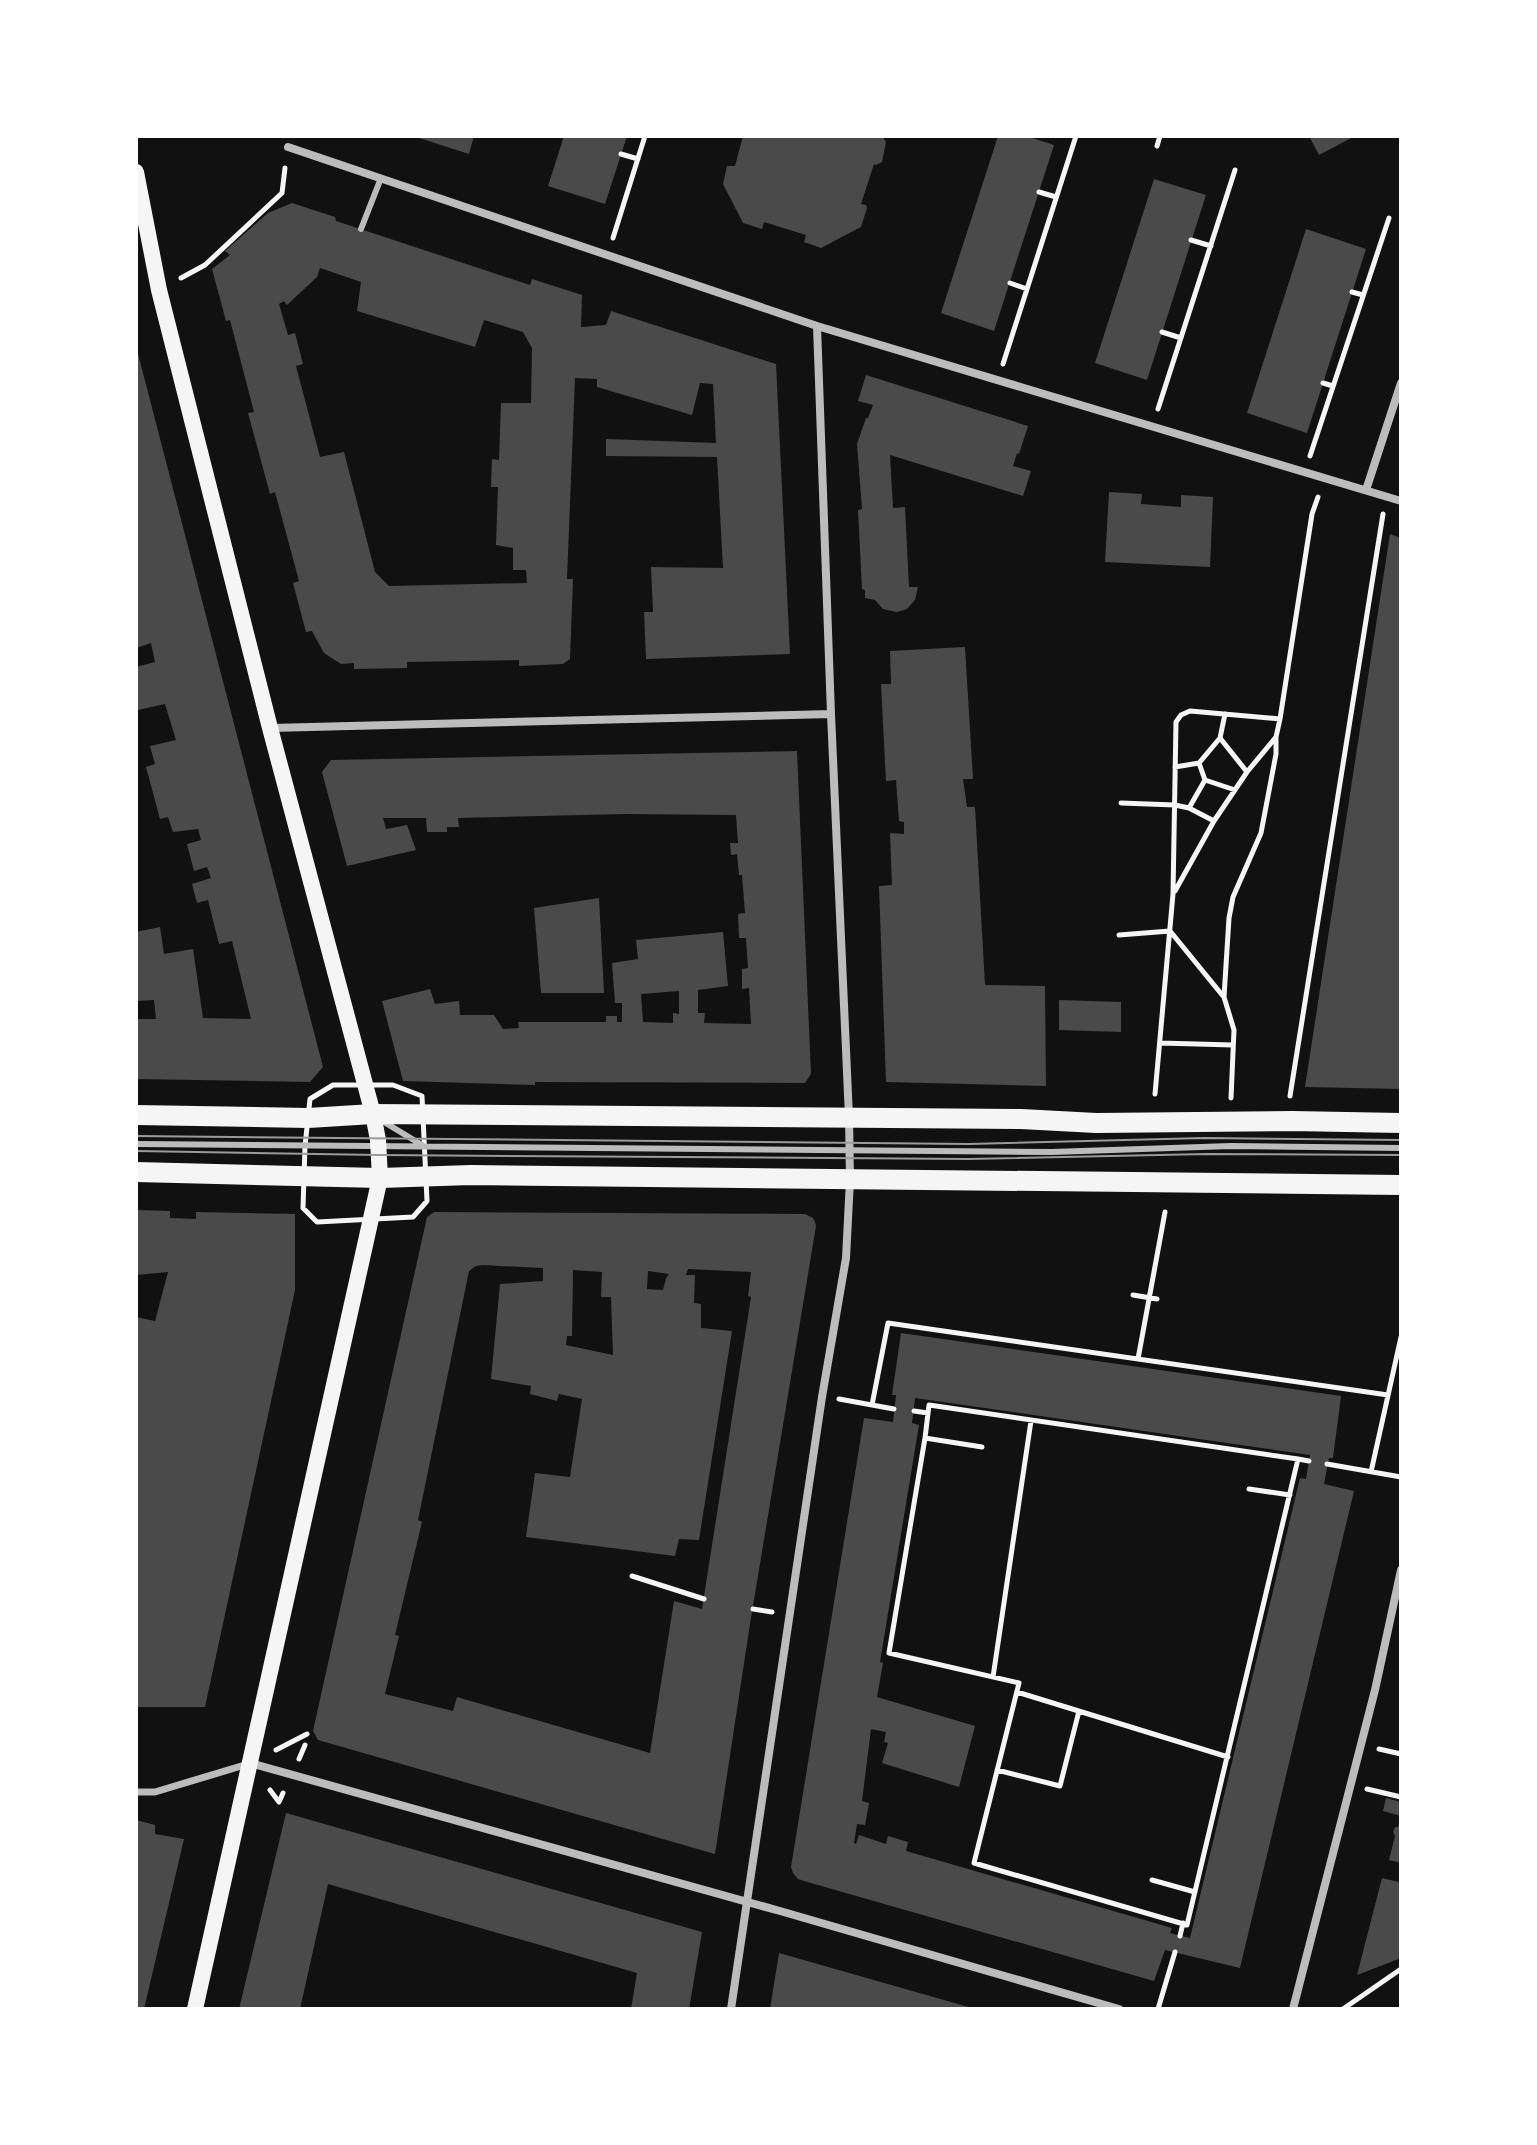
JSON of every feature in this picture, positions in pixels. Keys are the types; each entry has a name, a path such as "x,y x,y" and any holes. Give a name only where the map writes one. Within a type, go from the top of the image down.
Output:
{"main road":[{"path":"136,172 159,290 270,728 373,1114 380,1178 195,2009"},
{"path":"136,1115 308,1118 373,1114 849,1117 1096,1123 1401,1123"},
{"path":"136,1172 380,1178 471,1175 1401,1185"}],"street":[{"path":"288,147 817,326 1401,501"},
{"path":"731,2009 822,1397 846,1258 850,1180 817,326"},
{"path":"1366,490 1401,383"},
{"path":"270,728 831,714"},
{"path":"1293,2009 1375,1690 1401,1570"},
{"path":"136,1792 155,1792 250,1763 1119,2009"}],"lane":[{"path":"361,229 381,178"},
{"path":"373,1114 425,1147"},
{"path":"136,1144 1052,1152 1231,1146 1401,1148"}],"path":[{"path":"608,255 645,136"},
{"path":"998,380 1076,136"},
{"path":"1157,146 1160,136"},
{"path":"159,290 205,265 282,193 288,147"},
{"path":"621,154 638,159"},
{"path":"1153,427 1235,170"},
{"path":"1039,192 1056,197"},
{"path":"1304,472 1389,218"},
{"path":"1191,240 1211,246"},
{"path":"1010,283 1027,289"},
{"path":"1352,292 1363,295"},
{"path":"1162,332 1181,338"},
{"path":"1323,383 1333,386"},
{"path":"1231,1098 1234,1030 1224,997 1231,904 1261,833 1312,514 1325,478"},
{"path":"1290,1097 1385,496"},
{"path":"1155,1094 1173,894 1176,722 1181,715 1190,711 1280,719"},
{"path":"1175,767 1199,763 1220,738 1225,714"},
{"path":"1173,894 1214,821 1247,772 1276,737"},
{"path":"1220,738 1247,772"},
{"path":"1189,808 1205,780 1199,763"},
{"path":"1205,780 1235,790"},
{"path":"1121,803 1175,805 1189,808 1214,821"},
{"path":"1170,931 1224,997"},
{"path":"1119,935 1170,931"},
{"path":"1160,1043 1233,1045"},
{"path":"1138,1359 1165,1212"},
{"path":"1133,1295 1157,1299"},
{"path":"872,1405 888,1323 1388,1395"},
{"path":"1371,1472 1401,1337"},
{"path":"822,1397 894,1409"},
{"path":"1298,1459 1187,1925 974,1863 1019,1683 889,1653 929,1405 1031,1421 1298,1459 1309,1461"},
{"path":"914,1411 928,1413"},
{"path":"993,1677 1031,1421"},
{"path":"925,1438 982,1447"},
{"path":"1327,1464 1401,1477"},
{"path":"1249,1489 1290,1495"},
{"path":"632,1576 704,1599"},
{"path":"1017,1692 1228,1757"},
{"path":"997,1770 1060,1786 1079,1711"},
{"path":"1350,1785 1401,1797"},
{"path":"1152,1880 1195,1892"},
{"path":"1180,1936 1183,1923"},
{"path":"1158,2009 1175,1952"},
{"path":"1343,2009 1401,1969"}],"building":[{"path":"413,136 474,136 469,154"},
{"path":"564,136 627,136 605,204 548,186"},
{"path":"743,136 882,136 886,142 882,162 874,164 861,204 867,208 861,227 821,248 804,242 806,235 764,222 762,229 743,223 723,184 727,166 735,166"},
{"path":"998,136 1026,136 1054,145 994,331 941,313"},
{"path":"1309,136 1355,136 1319,155"},
{"path":"1154,179 1206,195 1147,380 1095,363"},
{"path":"292,203 335,217 336,221 530,285 532,279 582,295 581,327 606,325 611,311 776,364 790,654 646,659 644,612 653,612 651,567 723,568 717,457 606,456 606,439 716,443 713,384 700,383 692,415 597,387 597,379 575,378 567,579 573,579 570,659 563,664 519,666 519,660 407,662 407,668 354,669 354,663 341,664 324,653 312,631 306,632 293,583 299,581 275,492 270,494 248,413 254,412 230,320 226,321 212,269 230,255 225,251 268,213","holes":["320,268 361,282 357,311 475,347 484,320 523,332 532,348 531,403 501,403 499,460 492,459 491,487 498,487 496,545 513,548 513,570 526,570 527,583 389,586 375,572 344,452 320,457 296,366 303,364 295,333 288,335 279,304 284,301 287,305 317,277"]},
{"path":"1306,229 1366,249 1307,433 1247,413"},
{"path":"136,346 323,1067 310,1082 136,1079 136,1019 156,1019 154,1000 136,1001 136,932 160,927 164,954 193,949 203,1018 251,1019 232,941 219,944 208,900 197,903 192,884 211,878 207,867 194,871 187,844 201,840 198,829 173,832 168,817 160,819 146,767 155,764 150,746 176,740 165,704 138,710 136,704 136,667 155,662 151,643 136,648"},
{"path":"866,375 1028,426 1013,466 1031,471 1023,496 890,455 893,508 905,507 909,587 918,587 915,600 907,609 897,612 883,609 875,600 865,598 865,590 862,589 858,510 862,509 857,444 873,405 858,401"},
{"path":"1109,492 1142,494 1141,504 1181,507 1181,495 1213,497 1210,567 1105,562"},
{"path":"1390,534 1401,538 1401,1089 1305,1087"},
{"path":"965,647 973,779 963,779 967,807 975,807 985,985 1045,986 1046,1086 886,1082 879,886 892,885 890,833 904,834 904,822 899,821 896,780 886,781 881,684 891,684 890,651"},
{"path":"797,751 811,1074 805,1083 535,1082 535,1085 403,1081 382,1001 430,989 435,1004 459,1001 460,1015 494,1015 503,1029 519,1028 518,1022 606,1022 606,1016 617,1016 617,1022 622,1022 622,1003 615,1003 612,963 638,959 636,940 723,932 728,986 698,990 698,1013 705,1013 704,1023 751,1024 749,988 742,989 742,969 748,968 746,938 739,938 738,914 745,913 742,875 739,875 737,854 731,855 730,843 738,843 736,815 458,818 459,827 447,827 447,832 427,832 426,818 383,818 386,829 407,825 416,850 347,866 322,772 331,760","holes":["679,991 679,1014 673,1013 673,1023 643,1022 641,994"]},
{"path":"599,898 604,993 541,993 534,908"},
{"path":"1059,1000 1121,1002 1121,1032 1059,1030"},
{"path":"136,1210 170,1211 170,1218 196,1219 196,1212 295,1214 295,1290 205,1707 136,1707 136,1317 155,1321 168,1272 136,1275"},
{"path":"434,1212 805,1214 815,1222 715,1854 318,1740 313,1731 427,1217","holes":["476,1266 543,1268 543,1281 500,1284 491,1379 531,1386 530,1394 557,1401 559,1394 582,1399 570,1477 535,1473 526,1537 675,1556 679,1539 699,1540 732,1331 701,1328 701,1304 694,1303 695,1275 686,1275 688,1269 751,1272 748,1296 751,1297 702,1609 674,1601 650,1753 457,1697 453,1711 385,1694 399,1636 395,1635 422,1522 418,1520 469,1271","573,1270 602,1272 601,1297 611,1297 613,1355 566,1345 567,1336 572,1336","648,1271 669,1274 663,1290 647,1289"]},
{"path":"901,1333 1341,1396 1333,1458 1329,1458 1324,1484 1354,1491 1240,1968 1165,1950 1154,1981 804,1881 793,1873 791,1867 864,1418 893,1422 896,1395 892,1395","holes":["915,1398 1310,1455 1306,1479 1300,1478 1190,1938 1170,1933 1172,1928 906,1851 908,1842 888,1836 886,1844 859,1835 854,1843 857,1824 865,1825 869,1803 862,1801 871,1729 886,1732 884,1742 888,1743 882,1763 959,1787 975,1726 877,1697 919,1425 912,1423"]},
{"path":"1386,1798 1401,1802 1401,1816 1383,1811"},
{"path":"286,1813 702,1932 689,2009 631,2009 637,1973 328,1884 300,2009 239,2009"},
{"path":"1400,1819 1401,1863 1389,1860 1395,1836 1393,1832"},
{"path":"136,1820 155,1825 155,1834 184,1839 144,2009 136,2009"},
{"path":"1400,1876 1401,1958 1357,1975 1382,1878 1399,1882"},
{"path":"779,1953 972,2008 972,2009 770,2009"}],"tram line":[{"path":"136,1136 969,1144 1204,1138 1401,1140"},
{"path":"136,1151 968,1159 1206,1154 1401,1155"}]}
